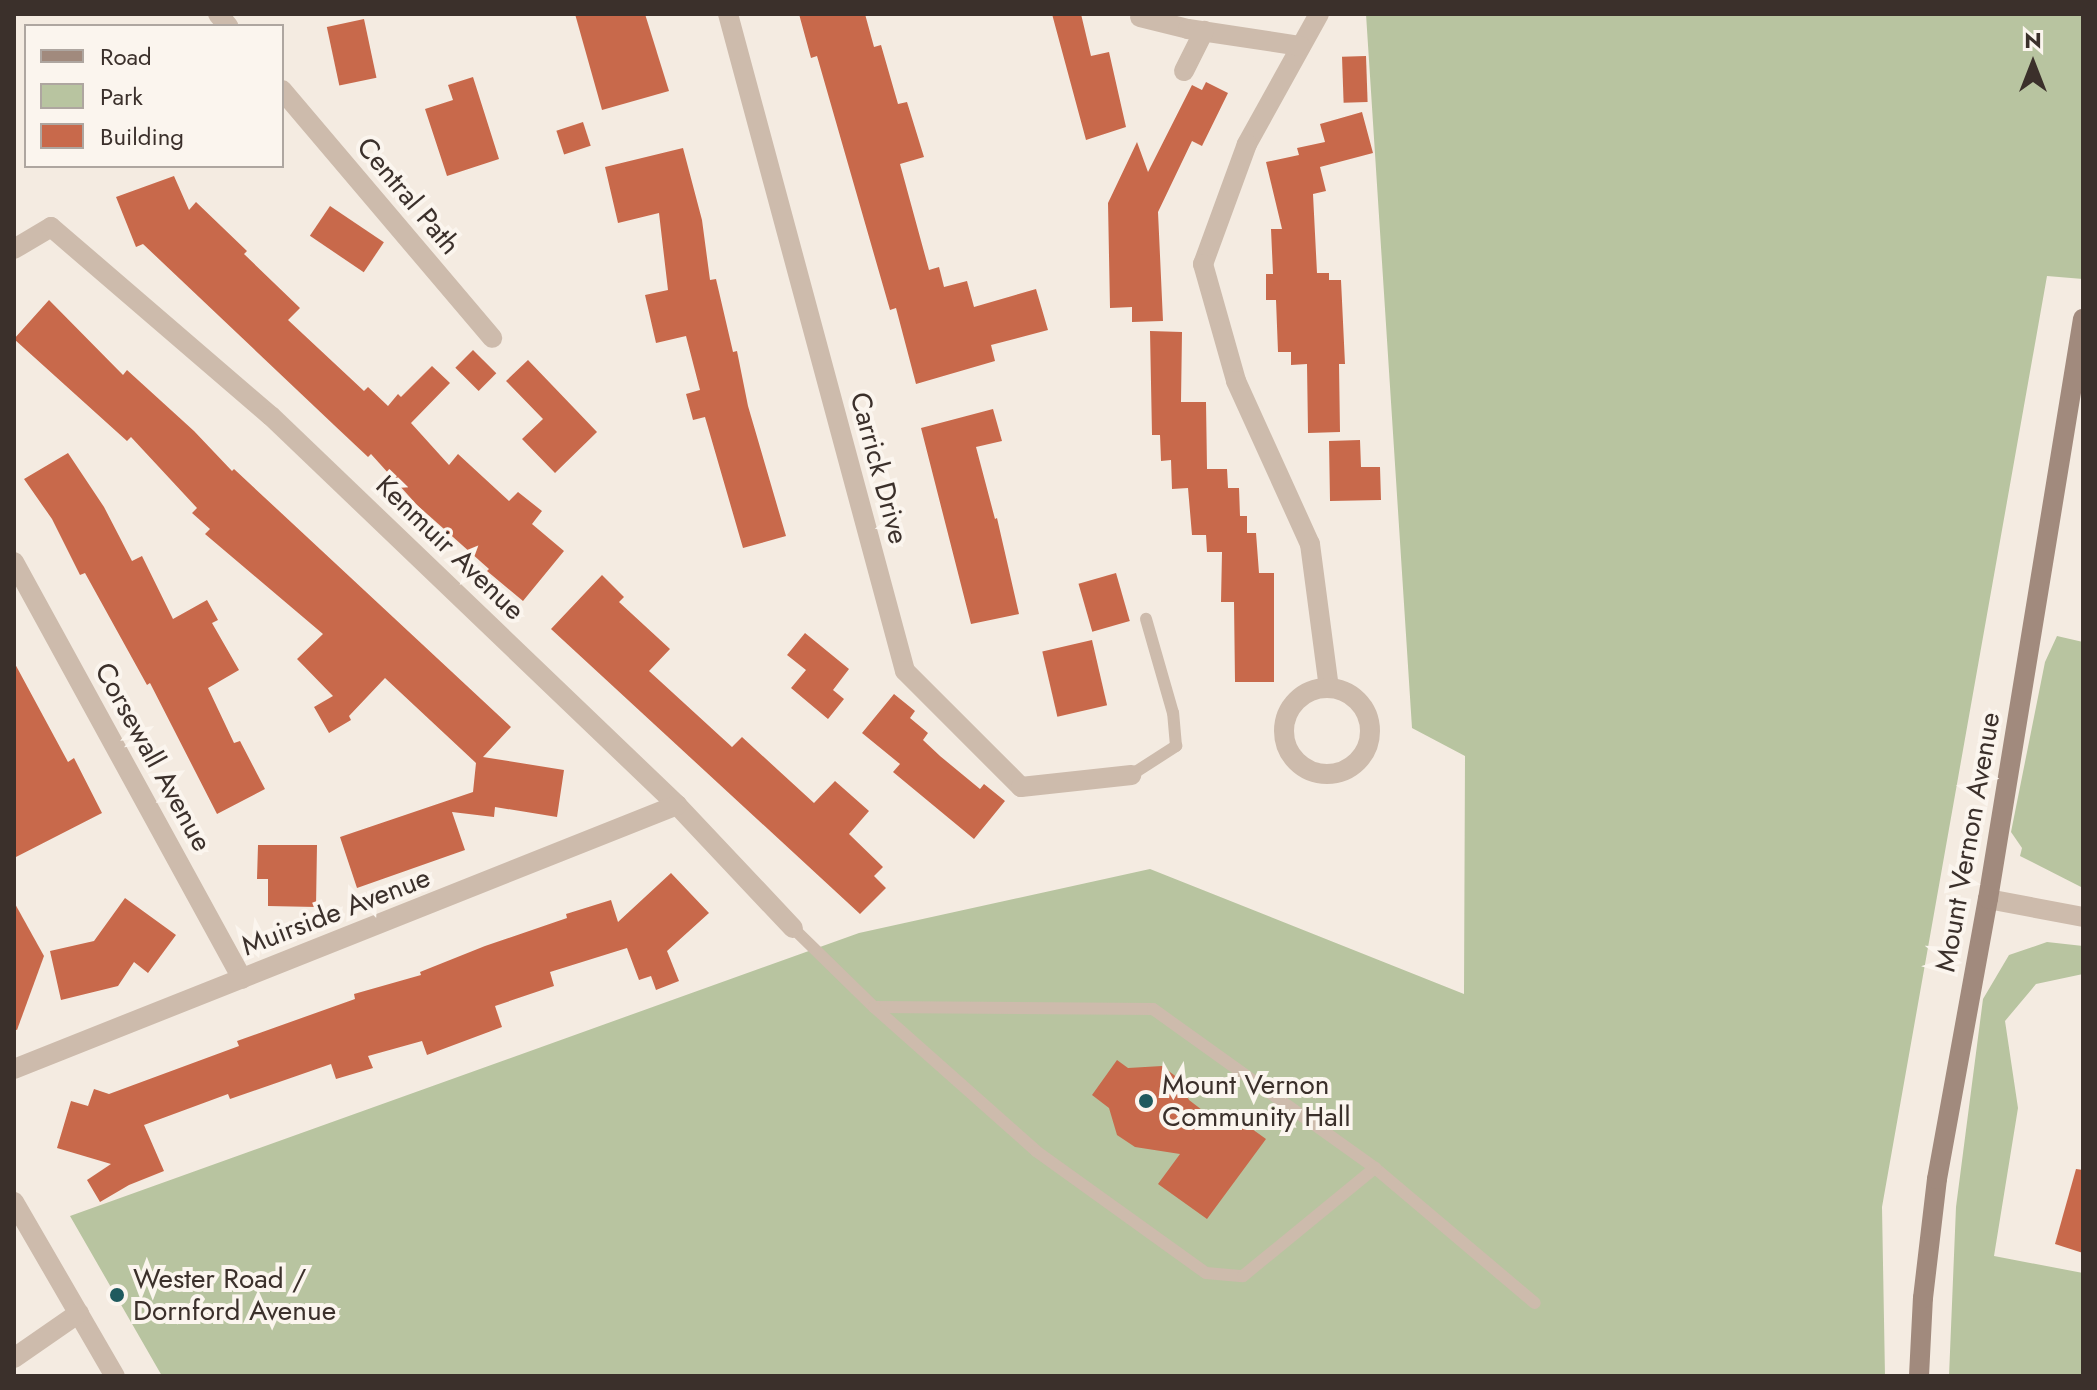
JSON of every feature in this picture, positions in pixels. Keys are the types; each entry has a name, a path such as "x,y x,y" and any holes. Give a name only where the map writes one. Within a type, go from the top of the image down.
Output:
{"main road":[{"name":"Mount Vernon Avenue","path":"1919,1376 1929,1243 1954,1073 2074,426 2083,319"}],"street":[{"name":"Carrick Drive","path":"728,14 905,671 1021,787 1131,775"},
{"path":"1319,14 1247,144 1203,264 1236,381 1310,544 1329,688"},
{"path":"1140,17 1204,31 1301,46"},
{"path":"1184,71 1204,31"},
{"name":"Central Path","path":"284,92 492,338"},
{"name":"Kenmuir Avenue","path":"14,249 51,227 271,416 677,805 793,928"},
{"name":"Corsewall Avenue","path":"14,562 242,979"},
{"path":"1329,688 1349,693 1364,707 1371,726 1366,751 1352,768 1337,774 1316,774 1300,765 1283,738 1288,711 1303,694 1329,688"},
{"name":"Muirside Avenue","path":"14,1069 677,805"},
{"path":"1988,899 2083,917"},
{"path":"14,1202 115,1376"},
{"path":"14,1358 79,1313"}],"lane":[{"path":"1131,775 1176,746 1173,713 1146,619"},
{"path":"793,928 874,1007 1036,1151 1206,1273 1243,1276 1375,1168"},
{"path":"874,1007 1153,1009 1375,1168 1535,1303"}],"green space":[{"path":"1366,14 2083,14 2083,279 2047,276 1882,1207 1885,1376 162,1376 70,1216 859,933 1150,869 1464,994 1465,756 1412,728"},
{"path":"2057,636 2083,642 2083,888 2020,856 2022,848 2011,832 2045,662"},
{"path":"2047,942 2083,946 2083,974 2036,984 2005,1021 2018,1108 1994,1256 2083,1273 2083,1376 1949,1376 1956,1207 1983,999 2009,955"}],"building":[{"path":"575,14 645,14 669,91 602,110"},
{"path":"799,14 865,14 874,47 881,45 898,104 907,102 924,157 900,164 929,270 939,267 944,287 967,281 974,307 1036,289 1048,330 991,345 995,361 916,384 896,308 890,310 817,56 811,58"},
{"path":"1052,14 1081,14 1091,56 1109,52 1126,127 1086,140"},
{"path":"364,19 376,78 339,86 327,27"},
{"path":"1366,56 1368,102 1344,103 1342,57"},
{"path":"473,77 499,159 447,176 425,109 453,100 448,85"},
{"path":"1206,82 1228,93 1202,146 1192,141 1158,212 1163,321 1132,322 1132,307 1110,308 1108,203 1137,142 1148,172 1192,85 1202,90"},
{"path":"1362,112 1373,153 1320,167 1326,191 1313,194 1317,273 1329,273 1329,280 1341,280 1345,364 1339,364 1340,432 1308,433 1307,364 1291,365 1291,352 1278,352 1276,300 1266,300 1266,274 1273,274 1271,229 1282,229 1266,162 1299,155 1297,148 1325,142 1320,124"},
{"path":"583,122 591,146 564,154 556,131"},
{"path":"683,148 702,220 710,280 716,279 733,352 737,351 748,406 786,536 743,548 705,417 693,420 686,394 700,390 686,336 656,343 645,295 668,290 659,213 618,223 605,167"},
{"path":"174,176 189,210 196,202 247,251 244,254 300,308 288,320 364,391 368,387 388,406 432,366 450,383 411,423 449,465 458,454 509,501 518,492 542,511 532,524 564,551 523,601 417,505 371,454 368,457 143,244 136,247 116,197"},
{"path":"330,206 384,242 364,272 310,236"},
{"path":"49,300 123,375 127,370 194,431 232,471 234,469 511,727 483,757 564,770 557,817 495,807 494,817 452,812 465,850 357,888 340,837 473,792 476,763 385,678 349,716 351,720 329,733 314,707 333,696 297,659 323,634 205,534 210,529 192,513 197,508 131,437 127,441 14,339"},
{"path":"1150,331 1182,332 1181,402 1206,402 1207,469 1227,469 1228,488 1239,488 1240,516 1247,516 1247,533 1256,533 1259,573 1274,573 1274,682 1235,682 1234,602 1221,602 1222,552 1207,552 1206,535 1192,535 1188,488 1172,489 1171,460 1161,461 1160,435 1152,435"},
{"path":"473,350 496,373 479,391 455,368"},
{"path":"528,360 597,432 555,473 522,439 543,419 506,381"},
{"path":"993,409 1002,441 976,447 997,518 1019,614 971,624 921,428"},
{"path":"1360,440 1361,467 1380,467 1381,500 1330,501 1329,441"},
{"path":"68,453 104,507 132,561 142,556 173,619 207,600 218,620 212,623 239,670 208,688 234,743 240,741 265,789 217,814 150,683 147,685 85,573 80,575 52,519 24,479"},
{"path":"1116,573 1130,621 1092,632 1079,584"},
{"path":"602,575 624,597 619,602 670,649 649,671 732,747 742,737 814,803 835,781 869,811 849,834 883,867 874,876 886,888 860,914 551,629"},
{"path":"805,633 849,669 833,690 844,699 828,719 791,688 806,670 787,655"},
{"path":"1092,640 1107,705 1057,717 1042,651"},
{"path":"14,662 68,762 74,758 102,813 14,858"},
{"path":"894,694 915,711 910,718 928,733 923,740 980,789 984,784 1005,801 974,839 893,772 900,764 862,733"},
{"path":"258,845 317,845 316,907 268,906 268,879 257,879"},
{"path":"671,873 709,913 667,951 679,981 656,990 651,976 639,980 627,948 550,972 554,986 495,1006 502,1027 427,1055 422,1041 368,1056 373,1068 336,1079 331,1064 230,1099 228,1094 144,1125 164,1171 129,1185 100,1202 87,1180 111,1164 57,1148 71,1101 88,1106 94,1089 109,1094 239,1046 237,1041 355,999 354,994 421,975 420,972 485,946 567,918 566,914 611,900 618,922"},
{"path":"125,898 176,935 148,973 134,962 118,986 61,1000 50,951 94,941"},
{"path":"14,902 44,956 17,1030 14,1029"},
{"path":"1117,1060 1128,1068 1162,1066 1178,1078 1189,1100 1219,1123 1227,1111 1266,1139 1207,1219 1158,1184 1180,1154 1135,1147 1117,1135 1109,1108 1092,1095"},
{"path":"2076,1169 2083,1170 2083,1253 2055,1244"}],"place":[{"name":"Mount Vernon Community Hall","path":"1146,1101"},
{"name":"Wester Road / Dornford Avenue","path":"117,1295"}]}
